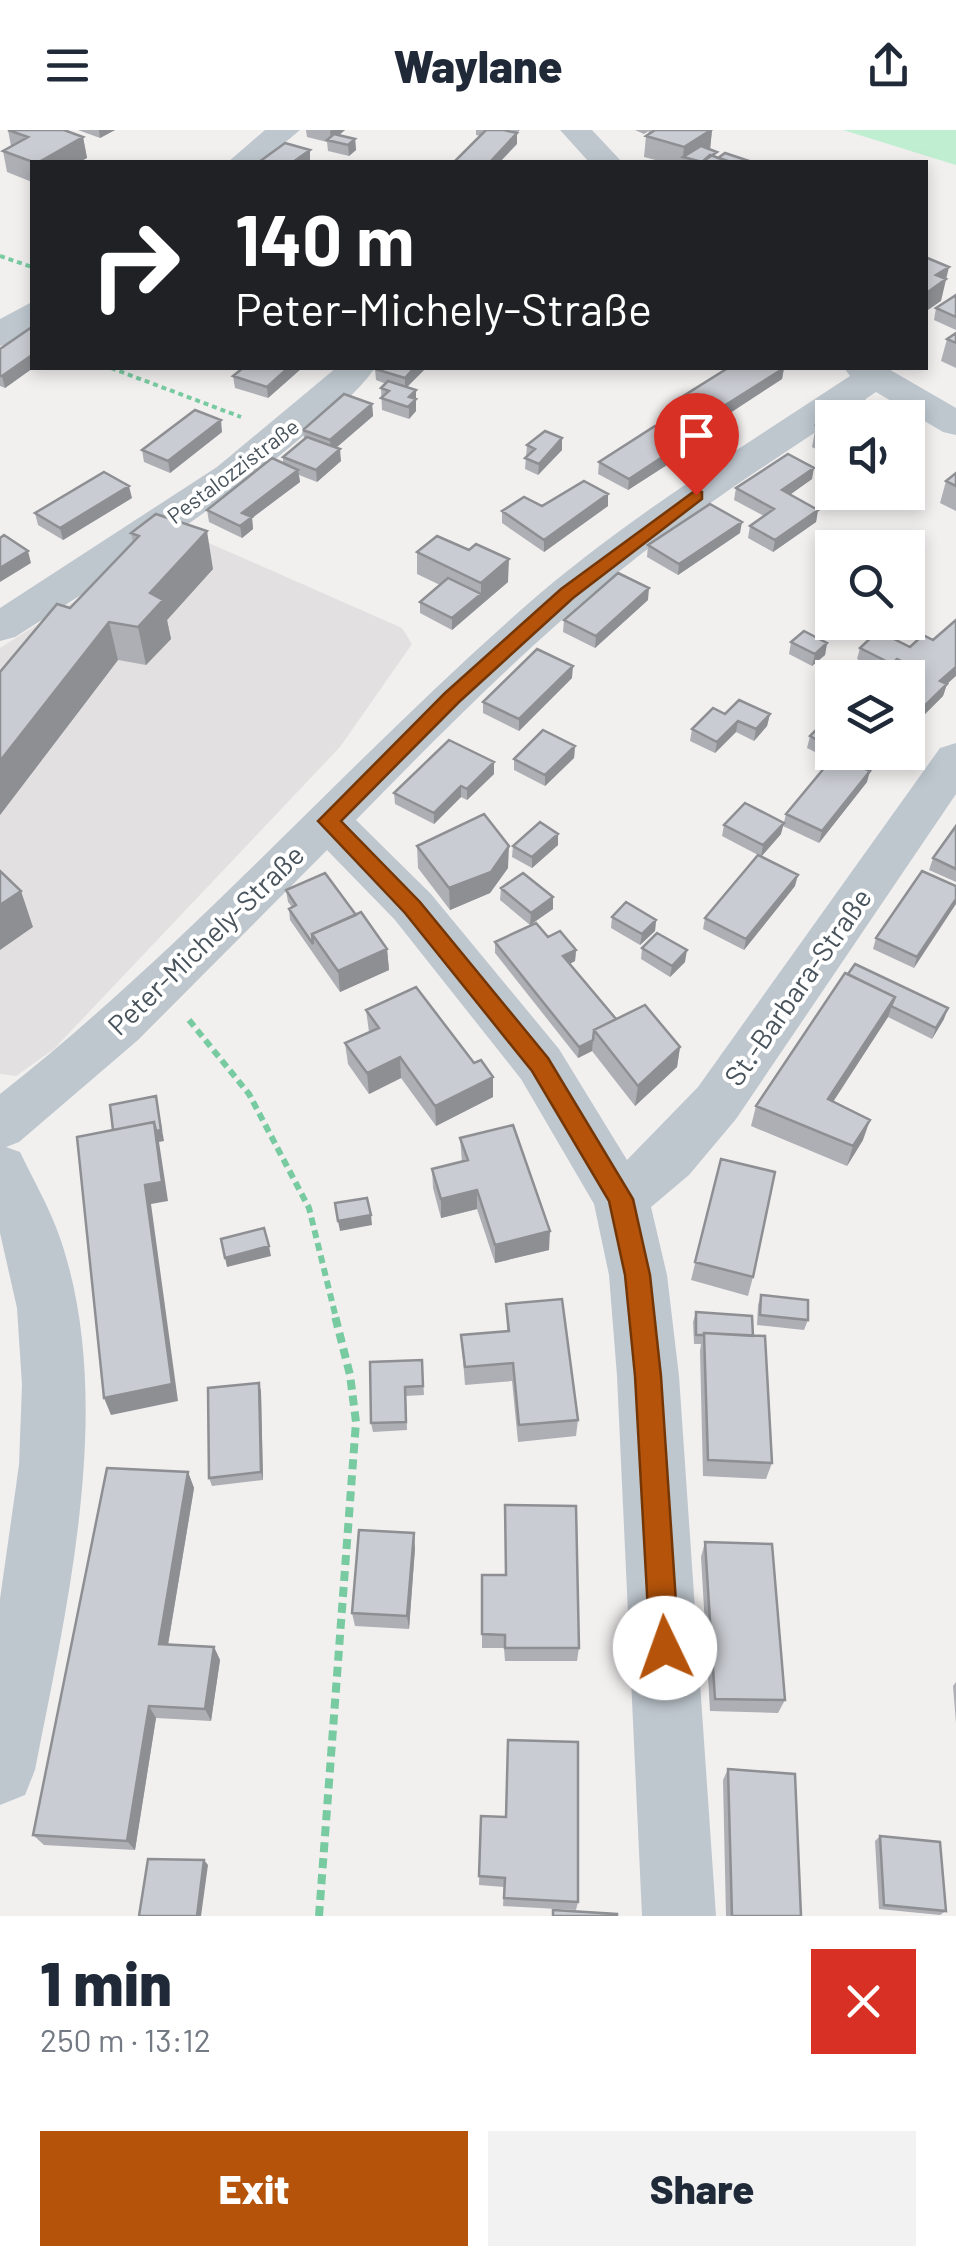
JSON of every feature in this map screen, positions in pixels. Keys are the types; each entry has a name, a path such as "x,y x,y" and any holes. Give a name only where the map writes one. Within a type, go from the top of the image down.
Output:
{"street":[{"path":"246,160 284,130"},
{"path":"0,334 30,314"},
{"name":"Pestalozzistraße","path":"0,628 202,497 286,434 354,370"},
{"path":"868,372 956,424"},
{"name":"Peter-Michely-Straße","path":"0,1126 45,1092 161,984 452,698 622,548 868,372"},
{"name":"St.-Barbara-Straße","path":"621,1199 669,1158 717,1103 956,759"},
{"path":"328,821 361,850 413,908 540,1064 621,1199 638,1275 648,1376 679,1916"},
{"path":"0,1168 13,1190 39,1264 52,1400 49,1491 29,1628 0,1770"}],"path":[{"path":"0,256 30,266"},
{"path":"116,370 286,434"},
{"path":"161,984 249,1094 309,1208 350,1374 356,1422 320,1916"}],"shaded area":[{"path":"184,532 402,628 412,644 340,747 54,1049 16,1076 0,1074 0,648"}],"green space":[{"path":"843,130 956,130 956,165"}],"building":[{"path":"8,130 64,130 83,137 43,160 30,161 3,151 28,137"},
{"path":"486,130 517,133 492,160 456,160"},
{"path":"655,130 711,130 684,147 646,136"},
{"path":"334,134 355,139 348,145 327,140"},
{"path":"285,143 310,150 296,160 262,160"},
{"path":"701,146 717,152 705,160 683,157"},
{"path":"725,153 746,160 724,160 718,158"},
{"path":"928,258 949,267 936,275 946,279 928,292"},
{"path":"956,295 956,317 936,308"},
{"path":"30,328 30,356 2,376 0,349"},
{"path":"240,370 286,370 267,387 233,376"},
{"path":"378,370 412,370 405,378"},
{"path":"725,370 781,370 708,416 677,400"},
{"path":"388,381 416,390 409,397 416,399 408,407 381,398 389,391 381,388"},
{"path":"344,394 372,404 330,440 303,430"},
{"path":"195,410 221,420 168,461 142,450"},
{"path":"655,426 685,442 629,479 599,462"},
{"path":"545,431 562,438 539,464 525,458 535,449 527,445"},
{"path":"307,437 340,449 316,470 283,457"},
{"path":"788,454 814,468 782,490 818,510 775,540 750,526 774,509 736,488"},
{"path":"272,458 298,470 242,513 252,517 240,526 207,510"},
{"path":"104,472 129,486 60,528 35,513"},
{"path":"956,473 956,486 946,481"},
{"path":"584,481 608,494 544,540 502,511 524,497 542,506"},
{"path":"710,504 742,522 679,564 648,545"},
{"path":"156,514 207,531 150,593 163,600 138,627 109,622 0,761 0,672 57,604 70,608 139,536 131,533"},
{"path":"4,535 28,551 0,568 0,538"},
{"path":"437,536 469,550 476,544 509,559 481,583 417,552"},
{"path":"618,573 649,588 596,636 564,620"},
{"path":"448,578 481,594 452,618 420,602"},
{"path":"956,620 956,667 940,681 947,684 925,705 925,660 884,660 860,648 868,640 896,640 910,647 918,640 925,640 925,636 933,640"},
{"path":"804,631 827,643 815,654 791,642"},
{"path":"537,649 573,666 519,719 483,702"},
{"path":"739,700 770,714 756,729 738,721 717,742 692,729 713,708 725,714"},
{"path":"543,730 575,746 545,775 514,759"},
{"path":"449,740 494,762 467,789 461,786 434,813 394,793"},
{"path":"823,770 870,771 822,831 786,814"},
{"path":"745,803 784,823 763,845 724,825"},
{"path":"484,814 509,846 491,872 449,888 417,846"},
{"path":"540,822 558,834 532,857 513,846"},
{"path":"956,826 956,869 933,858"},
{"path":"758,855 798,875 746,939 705,918"},
{"path":"0,871 21,891 0,905"},
{"path":"922,871 956,886 956,899 917,957 876,938"},
{"path":"325,873 356,915 312,934 313,944 289,909 296,905 286,890"},
{"path":"523,873 553,897 531,913 501,888"},
{"path":"626,902 656,920 642,934 612,917"},
{"path":"361,912 387,949 338,971 312,934"},
{"path":"536,923 548,937 560,931 576,950 563,956 616,1019 594,1030 593,1040 579,1047 495,942"},
{"path":"657,933 687,950 672,966 642,948"},
{"path":"855,964 948,1008 936,1028 891,1006 895,997 848,974"},
{"path":"845,973 895,997 828,1099 870,1120 853,1146 756,1106"},
{"path":"416,987 474,1063 481,1060 493,1077 435,1106 400,1057 367,1073 345,1043 379,1028 366,1010"},
{"path":"645,1005 680,1047 638,1086 594,1030"},
{"path":"156,1096 161,1130 156,1131 154,1122 113,1130 110,1105"},
{"path":"154,1122 162,1182 145,1185 172,1384 104,1398 77,1137"},
{"path":"513,1125 550,1231 495,1245 477,1190 441,1199 432,1169 468,1160 460,1138"},
{"path":"721,1159 775,1172 753,1277 695,1262"},
{"path":"367,1198 371,1215 338,1221 335,1203"},
{"path":"264,1228 269,1246 225,1258 221,1239"},
{"path":"761,1295 808,1300 808,1320 760,1315"},
{"path":"562,1299 578,1420 519,1425 513,1363 465,1367 461,1335 509,1331 506,1304"},
{"path":"696,1312 752,1316 753,1336 696,1335"},
{"path":"704,1333 765,1336 772,1463 708,1460"},
{"path":"422,1360 423,1386 405,1387 406,1422 371,1423 370,1362"},
{"path":"259,1383 261,1472 209,1478 208,1388"},
{"path":"107,1468 188,1472 159,1644 214,1647 205,1709 149,1706 127,1841 33,1835"},
{"path":"505,1505 576,1506 579,1648 505,1648 505,1635 482,1634 482,1575 506,1575"},
{"path":"359,1530 414,1533 407,1616 352,1613"},
{"path":"705,1542 772,1544 785,1700 715,1699"},
{"path":"508,1740 578,1742 578,1902 504,1898 505,1878 479,1876 481,1816 506,1817"},
{"path":"728,1769 795,1774 801,1916 732,1916"},
{"path":"880,1836 940,1842 946,1911 884,1905"},
{"path":"148,1859 204,1860 197,1916 139,1916"},
{"path":"553,1910 617,1914 617,1916 553,1916"}],"route":[{"path":"665,1648 648,1376 638,1275 621,1199 540,1064 413,908 361,850 328,821 452,698 567,594 622,548 696,495"}]}
